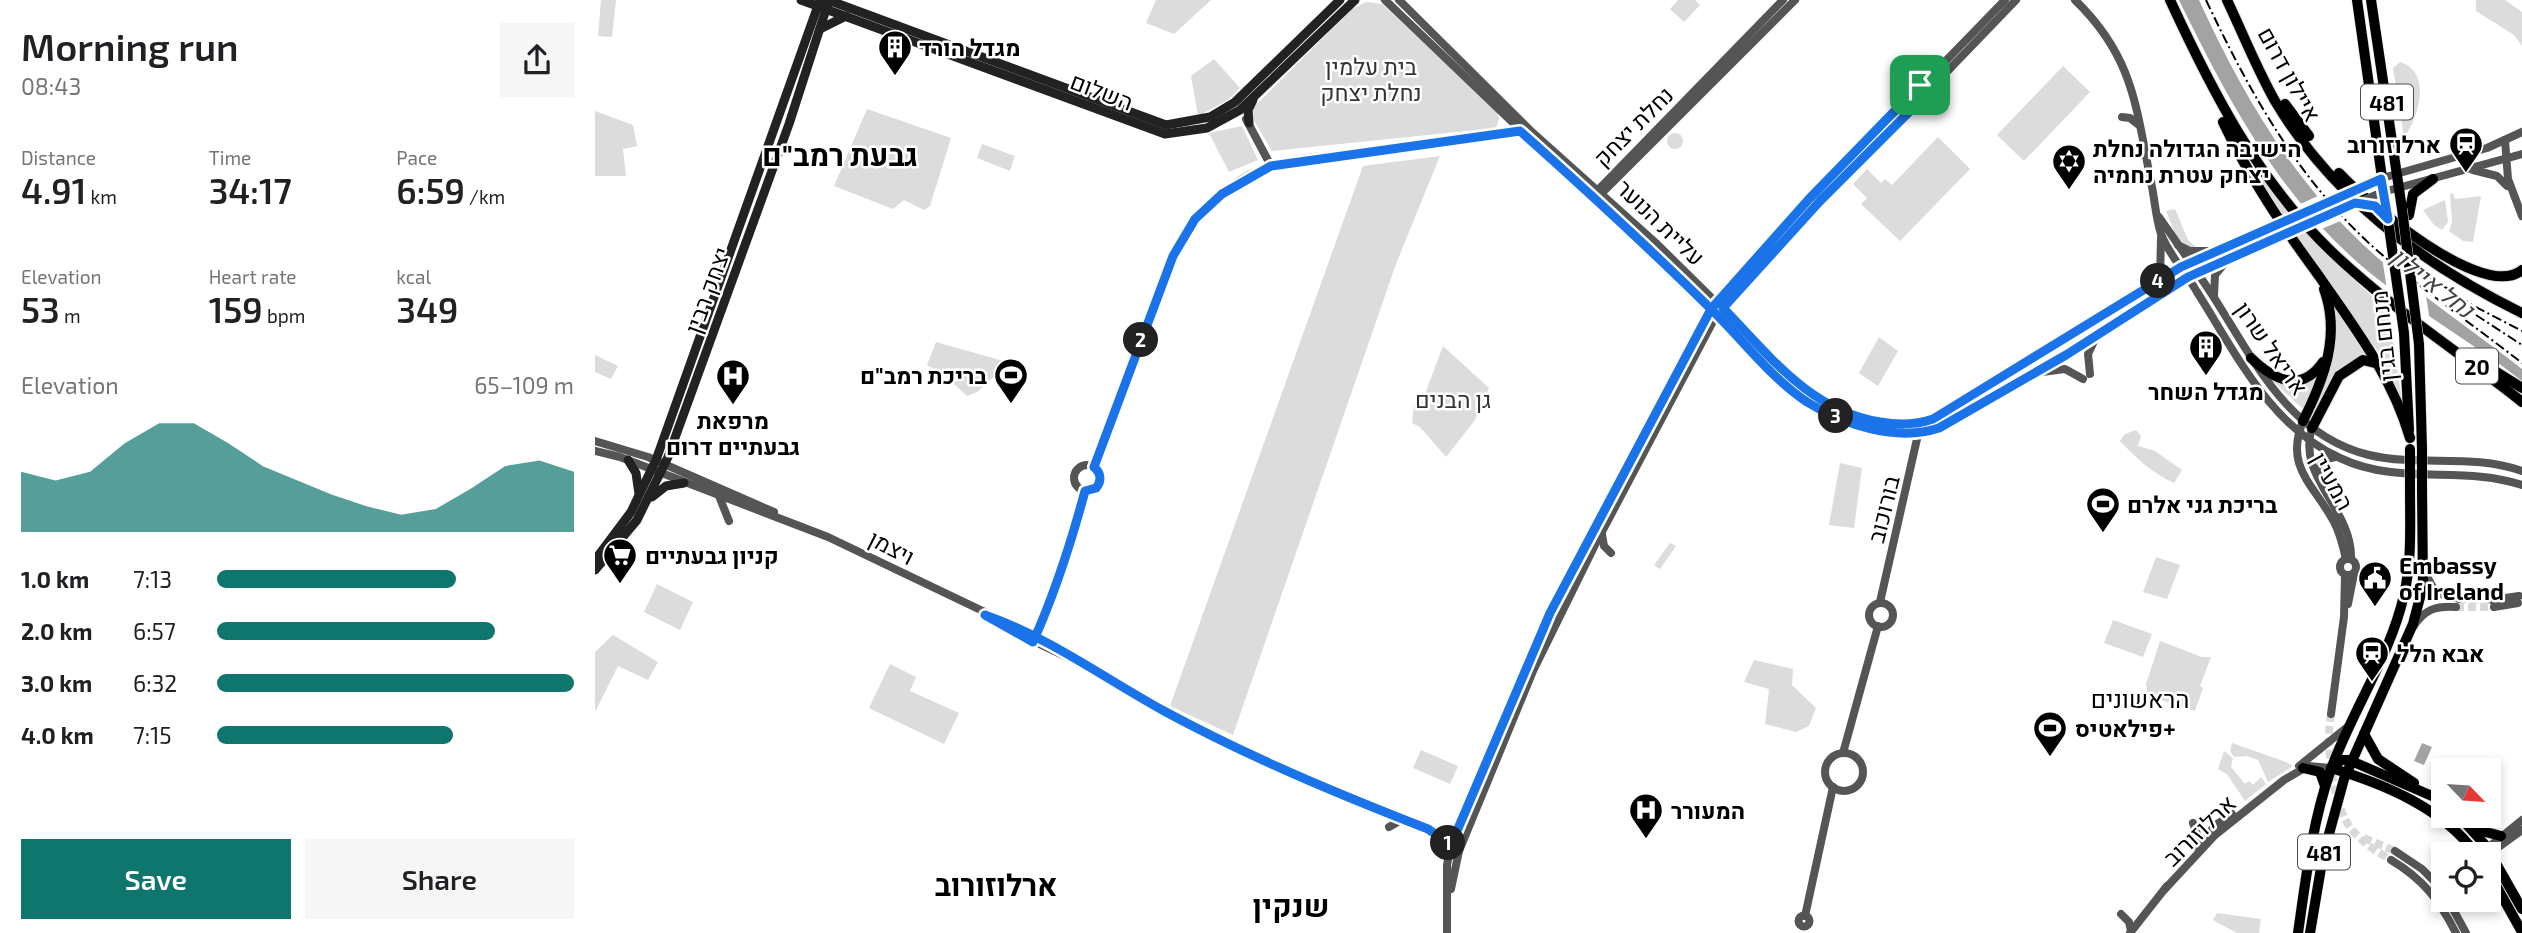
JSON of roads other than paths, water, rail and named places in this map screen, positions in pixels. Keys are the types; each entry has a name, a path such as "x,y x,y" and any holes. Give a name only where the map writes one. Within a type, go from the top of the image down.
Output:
{"highway":[{"name":"20","path":"2169,0 2197,58 2248,150 2305,223 2361,279 2430,334 2461,352 2522,402"},
{"name":"איילון דרום","path":"2227,0 2250,50 2289,122 2330,173 2367,212 2444,271 2522,313"},
{"path":"2250,50 2315,145 2346,180 2382,214 2425,244 2473,268 2503,276 2516,275 2522,270"},
{"path":"2197,58 2246,168 2379,363 2410,444"},
{"path":"2308,424 2326,366 2331,337 2329,304 2317,274"},
{"path":"2251,358 2274,377 2289,382 2301,381 2314,374 2322,364 2331,337"},
{"path":"2461,352 2506,376 2522,388"},
{"path":"2308,424 2343,372 2363,360 2379,363"}],"main road":[{"name":"השלום","path":"801,0 824,3 1166,125 1210,117 1254,99 1355,0"},
{"name":"השלום","path":"824,3 846,16 1165,134 1207,128 1237,106 1340,0"},
{"name":"מנחם בגין","path":"2351,724 2404,594 2410,528 2410,444 2405,333 2388,219 2383,192 2377,180 2357,0"},
{"name":"מנחם בגין","path":"2371,0 2405,212 2419,344 2423,570"},
{"name":"יצחק רבין","path":"595,570 616,548 659,467 792,117 824,3"},
{"name":"יצחק רבין","path":"659,467 824,3"},
{"path":"818,30 832,20 846,16"},
{"path":"1249,123 1248,110 1254,99"},
{"path":"2405,212 2413,194 2433,179"},
{"path":"2355,203 2375,206 2388,219"},
{"path":"628,460 637,477 641,503 663,488 684,483"},
{"name":"יצחק רבין","path":"595,560 641,503"},
{"name":"481","path":"2310,933 2323,856 2347,773 2408,635 2421,597 2423,570"},
{"name":"481","path":"2298,933 2316,816 2331,768 2351,724"},
{"path":"2364,734 2378,759 2431,795"},
{"path":"2331,768 2341,760 2352,761 2431,796"},
{"path":"2303,768 2321,774 2325,786"},
{"path":"2331,768 2441,817 2470,842"},
{"path":"2473,828 2479,842"},
{"path":"2473,828 2501,836"},
{"path":"2501,878 2522,909"},
{"path":"2501,894 2522,932"}],"street":[{"name":"עליית הנוער","path":"1385,0 1520,131 1717,308 1788,376 1826,404 1863,419 1919,423"},
{"name":"עליית הנוער","path":"1399,0 1526,126 1600,191 1807,401 1873,429 1919,433"},
{"name":"נחלת יצחק","path":"1594,198 1783,0"},
{"name":"נחלת יצחק","path":"1600,191 1795,0"},
{"path":"1455,848 1528,682 1717,308 1929,92 1936,89 1935,78 2005,0"},
{"path":"1935,78 2016,0"},
{"path":"2075,0 2115,47 2126,73 2161,234 2160,280"},
{"path":"1447,933 1455,848 1550,613 1717,308 1809,199 1920,85 1923,76 1935,78"},
{"path":"1920,85 1929,92"},
{"path":"1237,106 1271,166"},
{"path":"2122,117 2130,118 2139,125"},
{"path":"1094,467 1173,256 1195,219 1222,194 1271,166 1520,131"},
{"path":"1919,423 1941,415 2160,280 2215,250 2377,180 2505,140 2522,132"},
{"path":"2505,140 2505,159 2513,194 2522,216"},
{"path":"1919,433 1939,428 2033,374 2197,272 2383,192 2522,154"},
{"path":"2461,171 2478,169 2497,176 2513,194"},
{"path":"2157,215 2174,241 2185,265"},
{"path":"2161,234 2185,265"},
{"path":"2174,241 2190,251 2215,250"},
{"path":"2214,298 2212,286 2215,275 2230,258"},
{"name":"אריאל שרון","path":"2185,265 2197,272 2268,383 2308,424 2337,442 2388,459 2471,460 2522,471"},
{"name":"אריאל שרון","path":"2185,265 2188,277 2260,391 2281,418 2298,433"},
{"path":"2033,374 2066,369 2086,376 2087,359 2096,337"},
{"path":"2281,418 2295,447"},
{"name":"בורוכוב","path":"1880,602 1919,433 1919,423"},
{"name":"המעיין","path":"2308,424 2298,433 2295,447 2305,479 2338,532 2349,559"},
{"name":"המעיין","path":"2308,424 2308,457 2347,527 2349,559"},
{"path":"2298,433 2339,458 2388,473 2473,476 2522,485"},
{"path":"595,441 659,467"},
{"path":"595,451 659,467"},
{"path":"2318,477 2318,467 2322,460 2339,458"},
{"name":"ויצמן","path":"659,467 684,483 781,517 828,537 1090,666 1165,711 1243,750 1428,829 1455,848"},
{"name":"ויצמן","path":"659,467 758,503 781,517"},
{"path":"1085,491 1077,485 1075,476 1081,467 1094,467"},
{"path":"1085,491 1096,488 1100,482 1094,467"},
{"path":"1034,639 1068,555 1085,491"},
{"path":"719,496 729,521"},
{"path":"1603,530 1602,543 1611,553"},
{"path":"2331,714 2350,574 2356,565 2349,559 2340,566 2350,574"},
{"path":"2408,635 2427,611 2458,603 2436,593 2423,570"},
{"path":"1880,602 1891,607 1893,617 1886,626 1878,626 1869,615 1872,607 1880,602"},
{"path":"2493,604 2521,602"},
{"path":"1843,752 1878,626"},
{"name":"ארלוזורוב","path":"2164,890 2215,835 2351,724"},
{"path":"1843,752 1859,760 1862,778 1850,790 1833,788 1826,779 1825,769 1831,757 1843,752"},
{"path":"2303,768 2318,764 2331,768"},
{"name":"ארלוזורוב","path":"2284,780 2303,768"},
{"path":"1802,930 1799,920 1805,916 1833,788"},
{"name":"ארלוזורוב","path":"2130,932 2214,826 2261,797"},
{"path":"1389,827 1403,820"},
{"path":"2495,842 2522,820"},
{"path":"2193,823 2199,839 2197,847"},
{"path":"2501,843 2522,830"},
{"path":"2395,850 2431,878"},
{"path":"2391,860 2417,877 2434,894 2456,933"},
{"path":"2455,912 2466,933"},
{"path":"2121,914 2129,922 2130,932"}],"tunnel":[{"path":"2459,599 2492,600"},
{"path":"2456,607 2494,607"},
{"path":"2331,714 2329,741 2332,774 2345,820 2356,834 2391,860"},
{"path":"2364,838 2395,851"}],"railway":[{"path":"2206,0 2239,67 2277,131 2297,161 2344,218 2389,261 2522,363"},
{"path":"2412,265 2472,305 2522,331"},
{"path":"2476,315 2522,345"}],"place":[{"name":"מגדל הורד","path":"895,77"},
{"name":"ארלוזורוב","path":"2466,174"},
{"name":"הישיבה הגדולה נחלת יצחק עטרת נחמיה","path":"2069,191"},
{"name":"מגדל השחר","path":"2206,377"},
{"name":"בריכת רמב\"ם","path":"1011,405"},
{"name":"מרפאת גבעתיים דרום","path":"733,406"},
{"name":"בריכת גני אלרם","path":"2103,534"},
{"name":"קניון גבעתיים","path":"620,585"},
{"name":"Embassy of Ireland","path":"2375,608"},
{"name":"אבא הלל","path":"2372,683"},
{"name":"פילאטיס+","path":"2050,758"},
{"name":"המעורר","path":"1646,840"}],"district":[{"name":"גבעת רמב\"ם","path":"840,154"},
{"name":"הראשונים","path":"2140,698"},
{"name":"ארלוזורוב","path":"996,884"},
{"name":"שנקין","path":"1291,905"}],"park label":[{"name":"בית עלמין נחלת יצחק","path":"1371,79"},
{"name":"גן הבנים","path":"1453,399"}],"water label":[{"name":"נחל איילון","path":"2433,282"}]}
